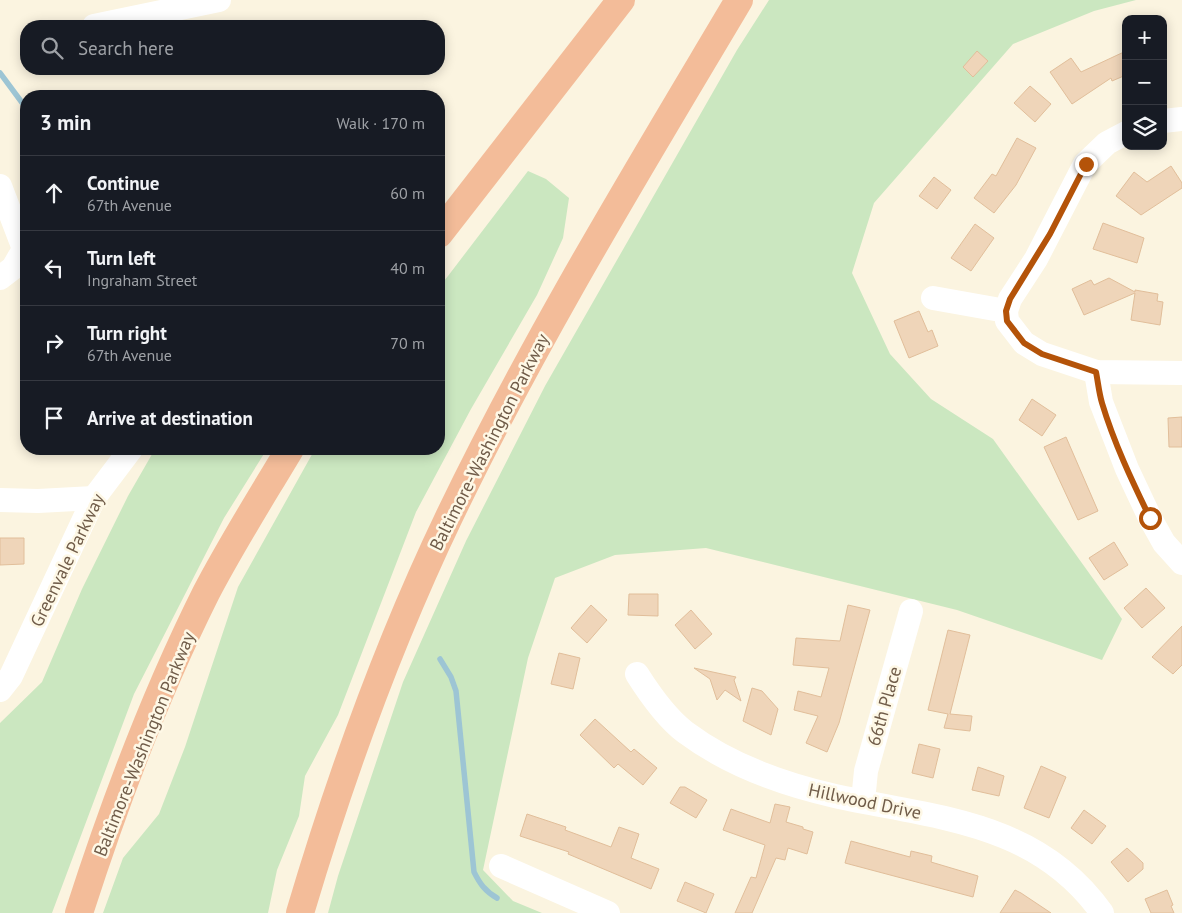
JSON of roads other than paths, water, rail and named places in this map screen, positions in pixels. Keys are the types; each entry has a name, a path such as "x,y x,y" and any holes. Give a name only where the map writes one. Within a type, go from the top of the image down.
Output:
{"highway":[{"path":"445,226 620,0"},
{"name":"Baltimore-Washington Parkway","path":"300,913 351,754 414,595 448,519 494,426 551,320 739,0"},
{"name":"Baltimore-Washington Parkway","path":"80,913 126,778 166,677 207,592 287,455"}],"street":[{"path":"123,20 213,1"},
{"path":"1167,121 1182,119"},
{"path":"1122,136 1107,143 1086,164 1050,234 1010,299 1006,311 1007,321 1024,343 1042,354 1096,372 1182,373"},
{"path":"0,186 20,236"},
{"path":"0,278 13,268 20,257"},
{"path":"933,298 1006,311"},
{"path":"1096,372 1101,402 1127,469 1164,543 1182,563"},
{"name":"Greenvale Parkway","path":"6,683 94,498 126,455"},
{"path":"0,500 38,501 94,498"},
{"name":"66th Place","path":"863,802 866,770 911,610"},
{"name":"Hillwood Drive","path":"637,674 651,696 684,732 734,762 753,771 834,796 936,816 974,825 1005,836 1041,854 1065,872 1102,913"},
{"path":"501,866 608,913"}],"waterway":[{"path":"0,73 20,100"},
{"path":"440,659 451,677 456,691 474,872 483,887 497,898"}]}
